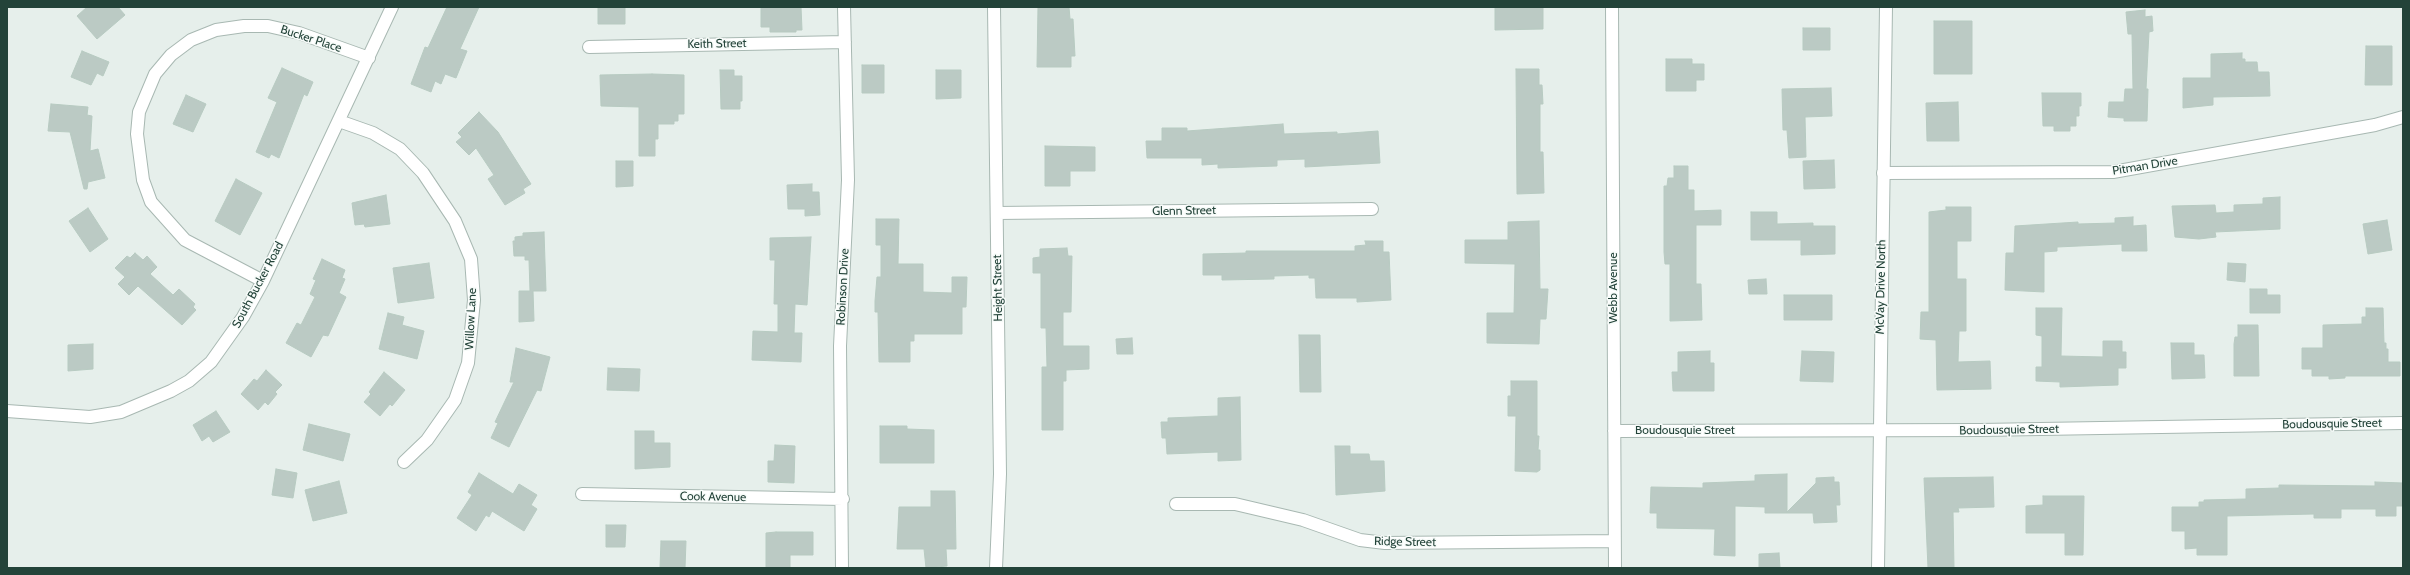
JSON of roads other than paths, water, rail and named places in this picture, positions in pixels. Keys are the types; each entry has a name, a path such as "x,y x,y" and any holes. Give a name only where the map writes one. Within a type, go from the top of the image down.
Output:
{"street":[{"name":"South Bucker Road","path":"7,412 90,417 121,412 171,391 189,381 210,362 243,317 263,280 392,7"},
{"name":"Robinson Drive","path":"842,568 843,499 840,346 848,180 844,7"},
{"name":"Height Street","path":"994,7 1000,474 996,568"},
{"name":"Webb Avenue","path":"1612,7 1615,568"},
{"name":"McVay Drive North","path":"1878,568 1878,430 1886,7"},
{"name":"Bucker Place","path":"263,280 185,240 151,202 143,180 137,134 139,112 155,74 171,55 191,40 216,30 244,26 268,26 299,33 369,58"},
{"name":"Keith Street","path":"589,46 845,42"},
{"name":"Pitman Drive","path":"1883,173 2114,172 2375,125 2403,117"},
{"name":"Willow Lane","path":"339,121 373,133 400,150 423,173 455,221 471,259 474,300 468,363 455,400 427,440 404,462"},
{"name":"Glenn Street","path":"997,213 1372,209"},
{"name":"Boudousquie Street","path":"1614,430 1878,430 2403,423"},
{"name":"Cook Avenue","path":"582,494 843,499"},
{"name":"Ridge Street","path":"1176,504 1234,504 1303,520 1360,540 1385,543 1614,541"}]}
